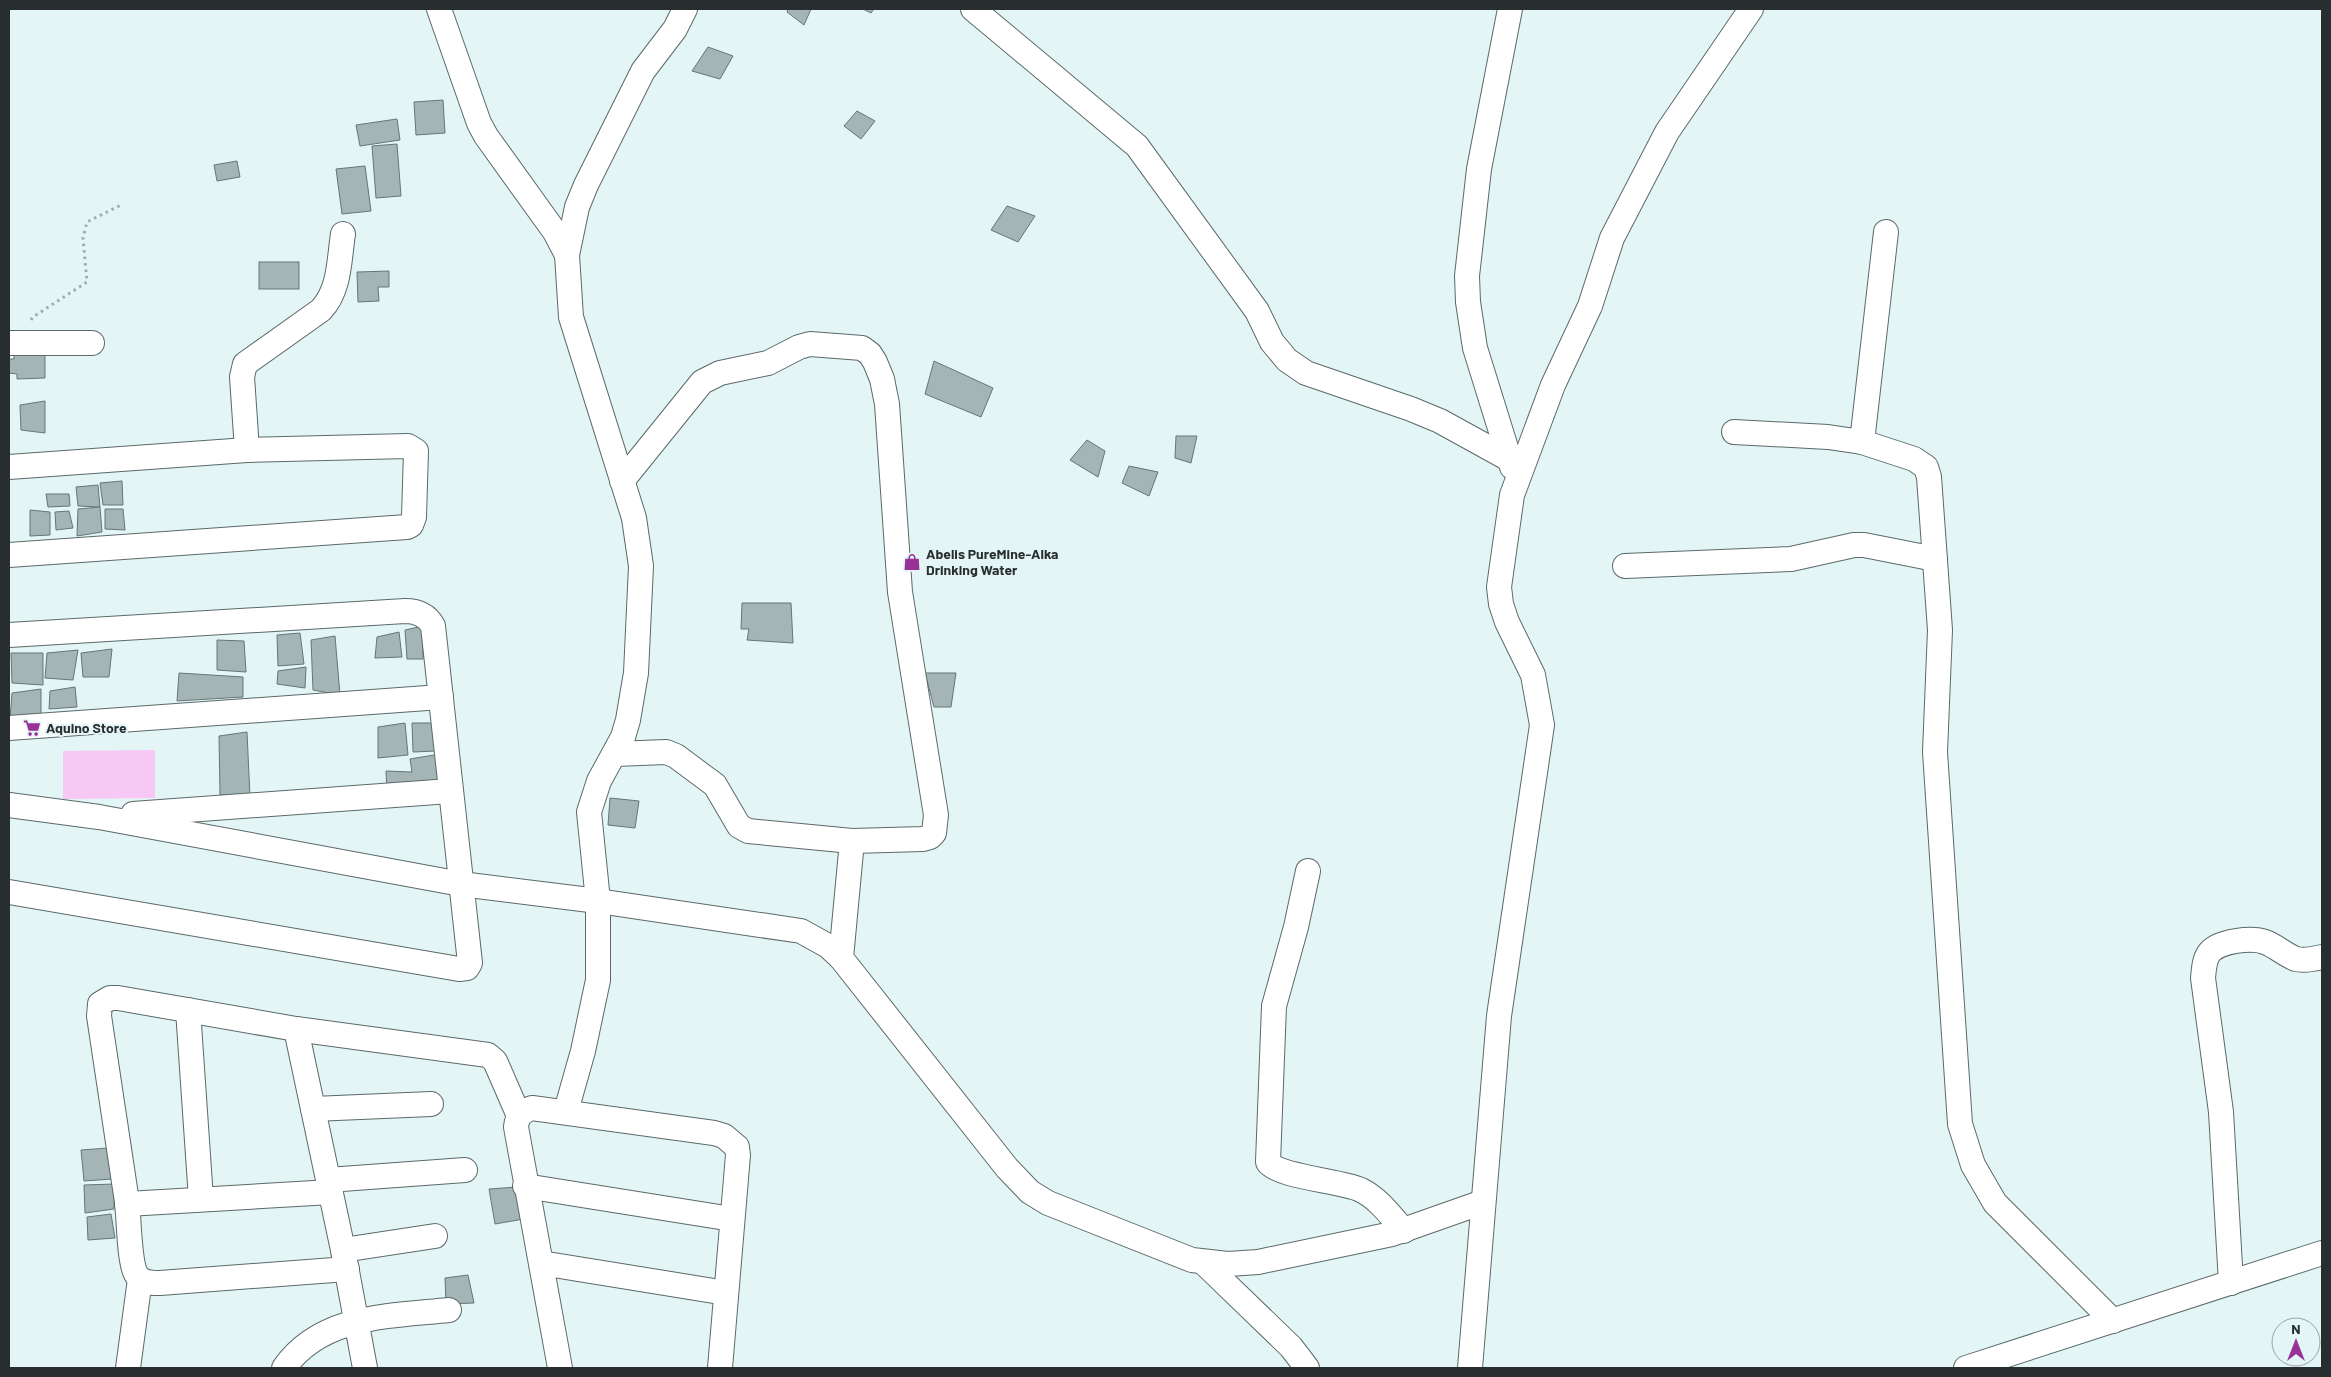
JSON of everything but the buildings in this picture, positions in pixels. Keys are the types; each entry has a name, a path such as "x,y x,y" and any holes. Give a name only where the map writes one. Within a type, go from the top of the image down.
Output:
{"street":[{"path":"440,9 479,123 486,136 555,232 567,255"},
{"path":"566,1111 583,1051 598,980 598,901 589,812 599,781 615,754 628,720 636,673 641,566 634,518 571,317 567,255 577,207 586,185 646,66 675,29 685,9"},
{"path":"973,9 1137,146 1257,311 1272,342 1287,360 1306,373 1411,409 1440,421 1513,470"},
{"path":"1510,9 1479,169 1467,276 1468,302 1475,348 1513,470"},
{"path":"1470,1368 1499,1016 1542,725 1533,675 1507,622 1501,604 1499,586 1513,470 1590,306 1612,238 1667,132 1751,9"},
{"path":"1862,442 1886,232"},
{"path":"247,450 242,377 245,364 321,310 330,301 335,289 343,234"},
{"path":"13,343 92,343"},
{"path":"615,754 666,752 676,756 715,785 739,826 748,831 852,841 923,839 930,837 934,833 936,823 900,592 886,390 870,354 862,348 852,346 810,344 799,346 768,363 710,376 702,382 622,481"},
{"path":"1734,432 1828,437 1862,442 1914,459 1926,467 1929,477 1940,630 1935,752 1960,1124 1973,1165 1994,1203 2114,1321"},
{"path":"9,467 247,450 412,447 416,451 414,521 411,525 402,528 9,555"},
{"path":"1625,566 1791,559 1854,545 1864,545 1935,559"},
{"path":"9,635 410,611 426,617 433,626 450,791 471,960 467,968 463,969 9,892"},
{"path":"9,728 441,697"},
{"path":"99,817 450,791"},
{"path":"9,805 99,817 461,884 789,928 814,937 840,958 1007,1168 1030,1192 1048,1203 1192,1260 1204,1263 1228,1264 1258,1262 1404,1231 1483,1202"},
{"path":"840,958 852,841"},
{"path":"1308,871 1296,927 1274,1006 1268,1162 1280,1171 1362,1191 1377,1202 1404,1231"},
{"path":"2231,1283 2221,1112 2203,978 2204,963 2210,952 2220,946 2242,940 2264,941 2296,959 2307,960 2322,957"},
{"path":"435,1236 345,1260 160,1283 149,1283 140,1279 135,1273 133,1262 127,1204 99,1016 100,1004 110,998 118,998 296,1029 488,1055 495,1061 519,1116"},
{"path":"188,1010 201,1199"},
{"path":"296,1029 358,1320 365,1368"},
{"path":"313,1109 431,1104"},
{"path":"560,1368 525,1186 516,1127 519,1116 525,1110 532,1108 566,1111 714,1133 733,1142 737,1147 738,1155 720,1368"},
{"path":"127,1204 201,1199 465,1170"},
{"path":"525,1186 732,1220"},
{"path":"1966,1368 2322,1254"},
{"path":"541,1263 726,1293"},
{"path":"1204,1263 1291,1347 1307,1368"},
{"path":"128,1368 140,1279"},
{"path":"284,1368 293,1356 322,1333 358,1320 449,1310"}],"path":[{"path":"13,343 34,317 87,282 83,238 86,222 121,205"}],"shaded area":[{"path":"155,750 155,798 63,799 63,751"}],"place":[{"name":"Abelis PureMine-Alka Drinking Water","path":"912,562"},
{"name":"Aquino Store","path":"32,728"}]}
